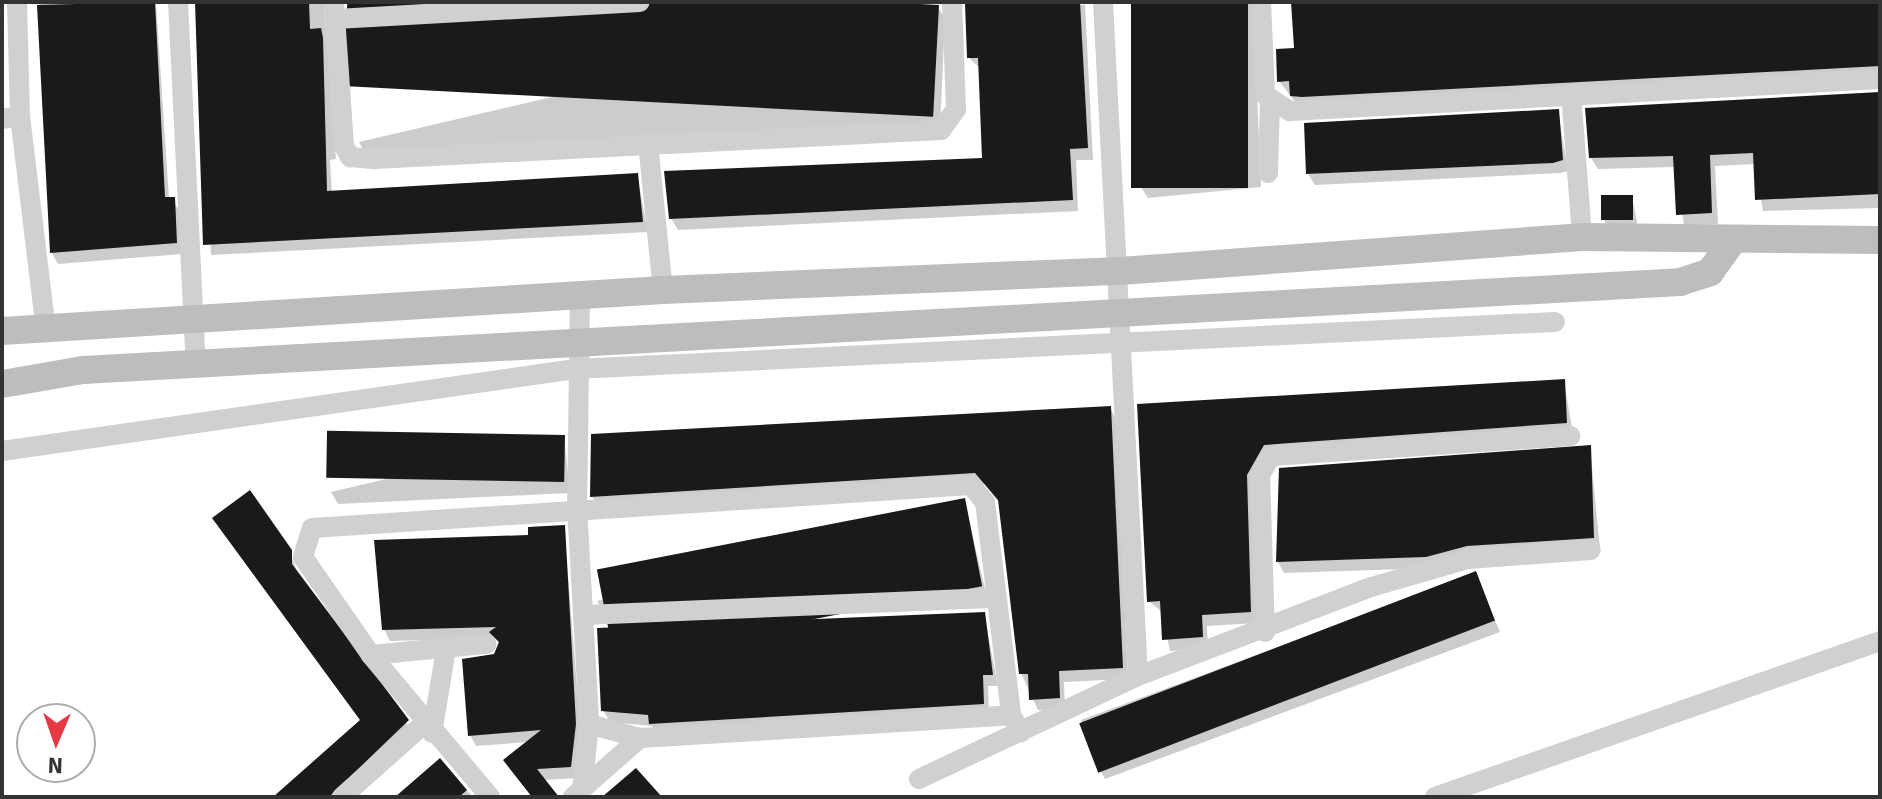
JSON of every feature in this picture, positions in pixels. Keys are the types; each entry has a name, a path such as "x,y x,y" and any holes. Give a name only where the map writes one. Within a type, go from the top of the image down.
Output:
{"street":[{"path":"17,2 11,118 45,323"},
{"path":"178,2 198,317 196,365"},
{"path":"640,2 335,11 341,130 350,157 941,130 956,109 952,2"},
{"path":"1103,2 1120,271 1120,343 1138,676"},
{"path":"1261,2 1270,102 1268,173"},
{"path":"1270,102 1290,111 1571,93 1880,79"},
{"path":"1571,93 1582,237"},
{"path":"648,143 663,290"},
{"path":"2,331 45,323 580,297 663,290 1120,271 1582,237 1731,243 1880,240"},
{"path":"2,451 576,356 1120,315 1680,282 1710,272 1731,243"},
{"path":"577,794 589,724 577,506 576,356 580,297"},
{"path":"2,384 83,370 196,365 1120,343 1555,322"},
{"path":"1265,632 1260,475 1271,456 1570,436"},
{"path":"490,797 428,728 371,655 303,557 312,528 577,506 971,485 985,502 1016,724"},
{"path":"919,779 1016,724 1431,567 1591,550"},
{"path":"585,615 997,598"},
{"path":"1435,797 1880,641"},
{"path":"371,655 486,644"},
{"path":"342,797 428,728 446,649"},
{"path":"589,724 640,738 1016,724"},
{"path":"577,794 640,738"}],"building":[{"path":"155,2 165,197 175,197 177,243 50,253 37,5"},
{"path":"195,2 309,2 310,29 321,28 323,38 327,191 638,173 643,222 203,245"},
{"path":"347,2 882,2 939,5 933,117 343,86"},
{"path":"1080,2 1088,148 1070,149 1073,200 669,219 664,171 982,158 978,58 967,58 965,4"},
{"path":"1131,2 1248,2 1248,188 1131,188"},
{"path":"1291,2 1880,2 1880,66 1290,96 1289,81 1277,82 1276,49 1294,48"},
{"path":"1880,92 1880,194 1755,200 1753,153 1710,155 1712,213 1676,215 1673,156 1589,158 1585,108"},
{"path":"1559,109 1563,160 1553,163 1306,174 1304,123"},
{"path":"1601,195 1633,195 1633,220 1601,220"},
{"path":"1565,379 1567,423 1264,445 1247,475 1251,612 1202,615 1203,637 1162,640 1160,601 1147,602 1137,404"},
{"path":"1111,406 1123,668 1059,671 1060,698 1029,700 1028,674 1019,674 998,500 975,473 590,497 591,434"},
{"path":"327,431 565,435 564,482 326,478"},
{"path":"1591,445 1594,538 1467,546 1426,557 1276,562 1279,468"},
{"path":"250,490 292,550 292,564 409,720 329,797 273,797 360,720 212,518"},
{"path":"965,498 982,586 614,658 597,570"},
{"path":"565,525 576,724 571,767 537,769 559,797 532,797 503,760 541,730 468,736 462,659 494,654 499,642 489,632 496,627 382,630 374,540 528,535 528,527"},
{"path":"1476,571 1495,620 1098,773 1079,723"},
{"path":"985,612 993,675 983,675 984,704 649,724 648,715 601,711 597,628"},
{"path":"440,758 467,790 459,797 395,797"},
{"path":"636,768 662,797 602,797"}]}
